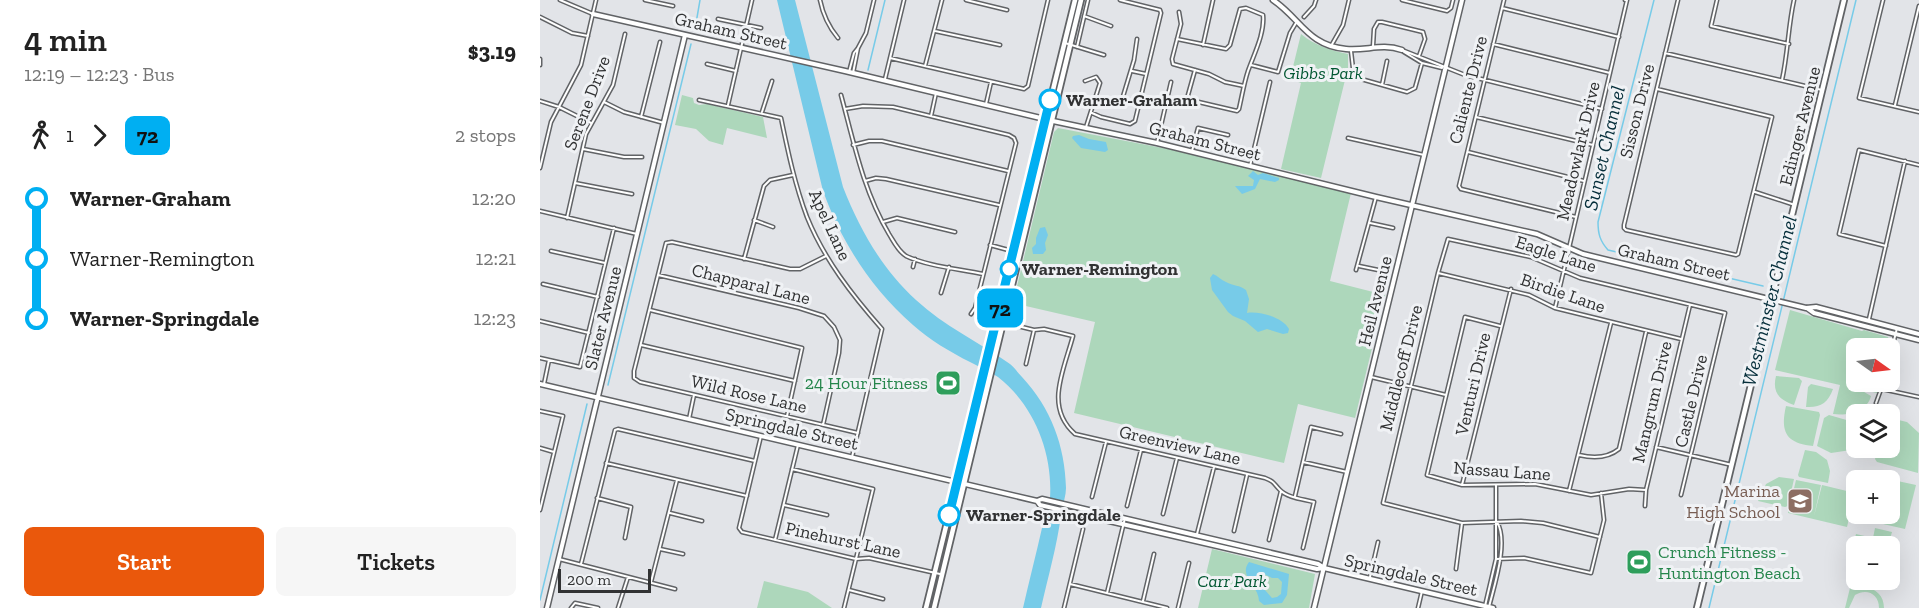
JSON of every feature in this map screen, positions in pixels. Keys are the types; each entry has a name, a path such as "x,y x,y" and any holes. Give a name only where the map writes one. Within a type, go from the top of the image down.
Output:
{"main road":[{"path":"934,608 1053,121 1075,0"},
{"path":"926,608 1046,119 1082,0"},
{"name":"Edinger Avenue","path":"1697,608 1775,300 1795,205 1844,0"},
{"path":"985,369 984,383 987,387"},
{"path":"976,405 982,407"},
{"path":"948,522 951,524 947,540 948,548"}],"street":[{"name":"Graham Street","path":"560,0 593,14 1192,151 1412,206 1537,234 1583,254 1806,308 1816,307 1919,340"},
{"path":"540,168 551,122 578,72 596,0"},
{"path":"645,0 673,6"},
{"path":"728,105 752,0"},
{"path":"820,0 823,14 838,38"},
{"path":"851,73 858,48 866,33 874,0"},
{"path":"885,81 904,0"},
{"path":"926,66 942,0"},
{"path":"966,0 1007,10"},
{"path":"890,58 1024,90 1027,88 1048,0"},
{"path":"1077,47 1088,0"},
{"path":"1092,112 1101,117 1133,123 1146,74 1161,11 1120,0"},
{"path":"1203,45 1213,0"},
{"path":"1274,0 1296,23 1317,40 1331,46 1351,50 1373,46 1402,50 1445,68"},
{"path":"1305,17 1316,0"},
{"path":"1331,46 1343,25 1349,0"},
{"path":"1402,0 1447,11 1451,8 1453,1 1461,2"},
{"name":"Caliente Drive","path":"1504,0 1459,186 1461,189 1576,217"},
{"name":"Meadowlark Drive","path":"1555,308 1626,0"},
{"name":"Sisson Drive","path":"1678,0 1624,228 1736,255 1754,192"},
{"path":"1717,0 1711,26 1789,44"},
{"path":"1782,81 1794,0"},
{"path":"1883,0 1858,98 1919,112"},
{"name":"Heil Avenue","path":"1314,608 1461,2"},
{"path":"1895,106 1919,6"},
{"path":"1177,39 1224,50 1228,48 1240,9 1246,8 1263,15 1263,22 1237,111 1190,100 1188,95 1195,70"},
{"path":"1502,8 1619,37"},
{"path":"1179,12 1180,24 1172,59 1173,64 1225,82 1245,86"},
{"path":"1084,16 1111,26"},
{"path":"540,17 572,33 588,36"},
{"path":"718,19 761,28"},
{"path":"1373,46 1374,29 1378,22 1422,31 1425,34 1423,50 1419,56"},
{"path":"1251,65 1278,72 1290,33 1296,23"},
{"path":"934,31 1000,45"},
{"name":"Serene Drive","path":"567,218 582,149 591,123 613,85 625,34"},
{"name":"Slater Avenue","path":"547,608 687,35"},
{"path":"1121,103 1132,71 1137,39"},
{"path":"641,117 660,42"},
{"path":"1068,43 1104,55"},
{"path":"1493,44 1610,73"},
{"path":"1351,50 1354,77 1410,92 1415,88 1422,63"},
{"path":"1402,50 1422,63 1602,109"},
{"path":"1665,53 1822,90"},
{"path":"540,59 540,65"},
{"path":"1382,85 1387,61"},
{"path":"707,64 736,71"},
{"path":"1132,71 1146,74"},
{"path":"1085,81 1096,78 1099,80 1086,127"},
{"path":"699,100 762,113 772,81"},
{"path":"986,104 991,82"},
{"path":"1156,143 1171,82"},
{"path":"1250,166 1270,82"},
{"path":"1657,89 1772,117 1754,192 1795,205"},
{"path":"931,116 936,93"},
{"path":"842,94 864,182 882,222 903,254 915,259 983,274"},
{"path":"540,101 559,107 591,123"},
{"path":"604,102 624,112 664,123"},
{"path":"845,109 877,105 931,116 1014,138 1016,143 975,308 971,314"},
{"name":"Apel Lane","path":"762,113 781,118 793,175 808,218 826,256 859,303 882,329 858,433"},
{"path":"1476,117 1593,145"},
{"path":"1192,151 1198,128 1228,135"},
{"path":"1347,138 1424,155"},
{"path":"853,145 882,141 1008,171"},
{"path":"582,149 624,157 642,156"},
{"path":"1886,246 1839,234 1859,150 1919,165"},
{"path":"1467,152 1584,181"},
{"path":"1867,324 1905,161"},
{"path":"744,259 764,186 770,180 793,175"},
{"path":"864,182 876,178 886,179 999,206"},
{"path":"575,183 632,194"},
{"path":"1356,270 1359,266 1376,197"},
{"path":"540,211 637,234"},
{"path":"882,222 897,218 956,232"},
{"path":"754,220 772,227"},
{"path":"1370,223 1393,228"},
{"path":"540,358 580,367 614,228"},
{"name":"Eagle Lane","path":"1448,239 1531,257 1580,278 1725,313"},
{"name":"Middlecoff Drive","path":"1448,239 1383,503 1462,523"},
{"path":"795,381 641,345 657,275 666,243 672,242 790,269 800,269 826,256"},
{"path":"990,245 1021,253"},
{"path":"551,250 606,263"},
{"path":"913,267 915,259"},
{"path":"1359,266 1383,271"},
{"path":"941,293 949,267"},
{"name":"Birdie Lane","path":"1438,273 1529,295 1555,308 1681,339"},
{"name":"Chapparal Lane","path":"657,275 799,308 824,316 834,327 840,340 823,425"},
{"path":"543,284 598,297"},
{"name":"Venturi Drive","path":"1462,485 1510,290"},
{"name":"Mangrum Drive","path":"1645,506 1646,490 1690,304"},
{"path":"650,310 802,348 787,416"},
{"name":"Castle Drive","path":"1682,495 1725,313"},
{"path":"1371,377 1446,395 1465,317 1500,326"},
{"path":"540,321 589,333"},
{"path":"996,321 1034,330 1026,364"},
{"path":"1569,491 1611,323"},
{"name":"Graham Street","path":"1867,324 1919,334"},
{"path":"1895,338 1897,328"},
{"name":"Greenview Lane","path":"1034,330 1044,329 1073,336 1058,397 1058,409 1067,426 1075,434 1274,482 1281,491 1314,502 1303,548"},
{"path":"1579,455 1591,458 1619,449 1646,332"},
{"name":"Wild Rose Lane","path":"641,345 634,378 640,382 858,433"},
{"path":"542,385 549,360"},
{"name":"Springdale Street","path":"542,385 1037,501 1042,499 1125,518 1489,607"},
{"path":"1876,403 1881,392"},
{"path":"1896,392 1919,397"},
{"path":"689,419 694,395"},
{"name":"Nassau Lane","path":"1446,395 1428,475 1462,485 1535,484 1591,495 1629,489 1646,490"},
{"path":"540,411 563,416 540,510"},
{"path":"1294,497 1311,427 1341,434"},
{"path":"581,564 615,430 755,461"},
{"path":"852,457 858,433"},
{"path":"606,463 747,496 761,436"},
{"path":"1092,497 1106,442"},
{"path":"775,540 798,445"},
{"path":"1656,447 1732,465"},
{"path":"540,448 554,452"},
{"path":"1127,506 1141,450"},
{"path":"1163,514 1177,458"},
{"path":"1303,462 1347,472"},
{"path":"1195,540 1214,467"},
{"path":"792,469 873,489 844,608"},
{"path":"1234,531 1248,475"},
{"path":"651,583 677,480"},
{"path":"1489,607 1498,559 1496,485"},
{"path":"1269,540 1281,491"},
{"path":"1498,559 1524,558 1591,573 1604,511 1601,494"},
{"name":"Pinehurst Lane","path":"747,496 740,530 856,559 869,558 942,574"},
{"path":"597,498 631,507 626,538"},
{"name":"Springdale Street","path":"1037,501 1040,505 1317,569 1324,568"},
{"path":"784,505 827,515"},
{"path":"668,512 702,520"},
{"path":"1107,593 1125,518"},
{"path":"1456,569 1462,523 1521,521 1543,523 1600,537"},
{"path":"1064,608 1083,529"},
{"path":"1369,579 1378,542"},
{"path":"659,548 683,554"},
{"path":"1143,602 1154,554"},
{"path":"559,559 675,589"},
{"path":"1178,608 1189,563"},
{"path":"618,608 628,577"},
{"path":"1070,584 1167,608"},
{"path":"849,590 883,599"},
{"path":"1418,608 1422,591"},
{"path":"572,606 576,603 598,608"}],"green space":[{"name":"Gibbs Park","path":"1301,34 1323,47 1348,54 1348,76 1345,80 1321,178 1281,169 1301,83 1290,79"},
{"path":"682,95 693,98 694,103 699,105 707,104 763,117 767,138 727,128 723,145 709,141 696,129 675,125"},
{"path":"1058,128 1168,149 1351,193 1330,281 1385,295 1355,418 1298,404 1284,463 1074,413 1095,322 1013,303 1054,132"},
{"path":"1790,310 1888,338 1846,338 1846,392 1864,392 1871,396 1867,404 1846,404 1846,414 1833,414 1840,385 1775,370"},
{"path":"1776,376 1799,378 1802,381 1794,405 1784,401 1778,395 1775,387"},
{"path":"1811,384 1833,389 1823,404 1806,407 1808,387"},
{"path":"1786,406 1819,412 1813,446 1797,442 1787,435 1784,423"},
{"path":"1829,415 1846,420 1846,451 1831,453 1817,446 1824,418"},
{"path":"1900,420 1907,422 1919,433 1918,473 1877,462 1875,459 1900,458"},
{"path":"1805,450 1816,452 1827,460 1830,471 1828,483 1799,477"},
{"path":"1779,477 1794,479 1788,506 1758,501 1766,484"},
{"path":"1796,480 1821,485 1814,516 1822,485 1846,491 1847,527 1788,513"},
{"path":"1900,482 1916,485 1905,529 1883,524 1900,524"},
{"path":"1875,528 1892,532 1891,536 1873,536"},
{"name":"Carr Park","path":"1212,549 1315,574 1309,608 1198,608"},
{"path":"764,581 808,592 832,608 757,608"},
{"path":"1850,590 1874,590 1883,600 1884,608 1879,608 1875,596 1864,592 1855,595 1849,608 1845,608"}],"water":[{"path":"777,0 795,0 843,187 857,218 882,262 904,288 927,309 1010,364 1041,402 1054,428 1063,457 1066,491 1041,608 1023,608 1050,498 1048,464 1039,431 1022,401 1011,388 998,377 933,341 913,325 884,296 859,264 839,229 823,191"},
{"path":"1079,135 1106,142 1108,150 1105,152 1081,148 1072,138"},
{"path":"1253,171 1258,175 1263,173 1279,178 1279,180 1275,182 1260,179 1255,189 1242,194 1235,186 1253,186 1254,180 1248,176"},
{"path":"1045,227 1048,235 1045,243 1046,250 1043,254 1033,254 1032,248 1036,244 1040,228"},
{"path":"1213,274 1246,290 1249,299 1247,313 1264,314 1276,318 1286,325 1289,329 1288,333 1283,334 1267,329 1258,332 1245,321 1233,316 1212,290 1210,278"},
{"path":"1249,562 1289,574 1287,595 1282,603 1264,605 1259,601 1247,577 1246,567","holes":["1262,573 1278,578 1282,582 1281,594 1272,598 1258,577"]}],"waterway":[{"path":"695,29 700,0"},
{"path":"868,70 885,0"},
{"name":"Sunset Channel","path":"1654,0 1598,222 1600,237 1608,250 1763,286"},
{"name":"Westminster Channel","path":"1709,608 1856,0"},
{"path":"608,385 691,44"},
{"path":"540,600 587,404"}],"bus line":[{"name":"72","path":"949,515 1050,100"}],"place":[{"name":"Warner-Graham","path":"1050,100"},
{"name":"Warner-Remington","path":"1009,269"},
{"name":"24 Hour Fitness","path":"948,383"},
{"name":"Marina High School","path":"1800,501"},
{"name":"Warner-Springdale","path":"949,515"},
{"name":"Crunch Fitness - Huntington Beach","path":"1639,562"}]}
